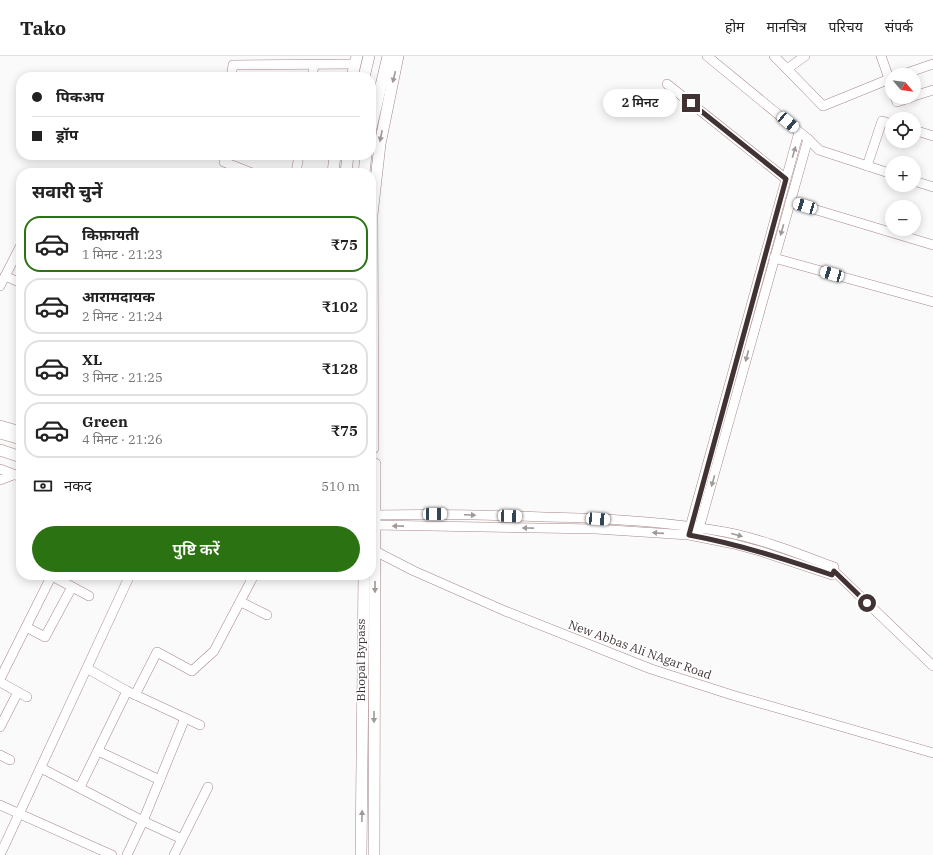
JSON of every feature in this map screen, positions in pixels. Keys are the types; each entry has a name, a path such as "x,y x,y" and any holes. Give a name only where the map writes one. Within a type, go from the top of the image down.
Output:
{"main road":[{"path":"365,72 369,56"},
{"path":"383,96 388,56"},
{"path":"376,115 398,56"},
{"path":"354,66 362,72"},
{"name":"Bhopal Bypass","path":"376,180 383,96"},
{"path":"0,433 16,438"},
{"path":"0,450 16,455"},
{"name":"Bhopal Bypass","path":"361,855 364,580"},
{"name":"Bhopal Bypass","path":"373,580 374,855"}],"street":[{"path":"707,56 808,139 819,150 885,172"},
{"path":"774,56 823,106 885,84"},
{"path":"787,69 805,56"},
{"path":"881,56 886,68"},
{"path":"921,68 933,64"},
{"path":"232,72 233,65 354,66"},
{"path":"313,72 314,65"},
{"path":"667,84 786,179"},
{"path":"921,94 933,90"},
{"path":"868,166 882,121 885,122"},
{"path":"694,532 799,132"},
{"path":"921,132 933,136"},
{"path":"694,532 808,139"},
{"path":"224,160 224,162 239,168"},
{"path":"921,183 933,187"},
{"path":"790,202 933,244"},
{"path":"0,286 16,255"},
{"path":"774,258 933,302"},
{"path":"5,276 16,282"},
{"path":"0,426 16,430"},
{"path":"0,469 16,476"},
{"path":"0,480 16,476"},
{"path":"376,520 450,514 584,518 668,523 694,532 726,532 762,542 834,571 933,666"},
{"name":"New Abbas Ali NAgar Road","path":"376,551 414,571 505,611 651,669 732,696 933,753"},
{"path":"27,697 0,681 50,580"},
{"path":"61,580 89,596"},
{"path":"0,855 18,814 88,669 128,580"},
{"path":"80,787 98,750 157,652 192,671 214,651 252,580"},
{"path":"26,627 45,637 72,586"},
{"path":"241,602 267,615"},
{"path":"88,669 131,693 200,725"},
{"path":"0,727 18,692"},
{"path":"127,855 143,821 185,718"},
{"path":"98,750 160,780"},
{"path":"0,754 10,760"},
{"path":"41,768 143,821 182,839"},
{"path":"174,855 208,786"},
{"path":"0,804 18,814 112,855"}],"route":[{"path":"691,103 786,179 700,487 689,535 734,544 763,552 832,575 834,571 867,603"}]}
